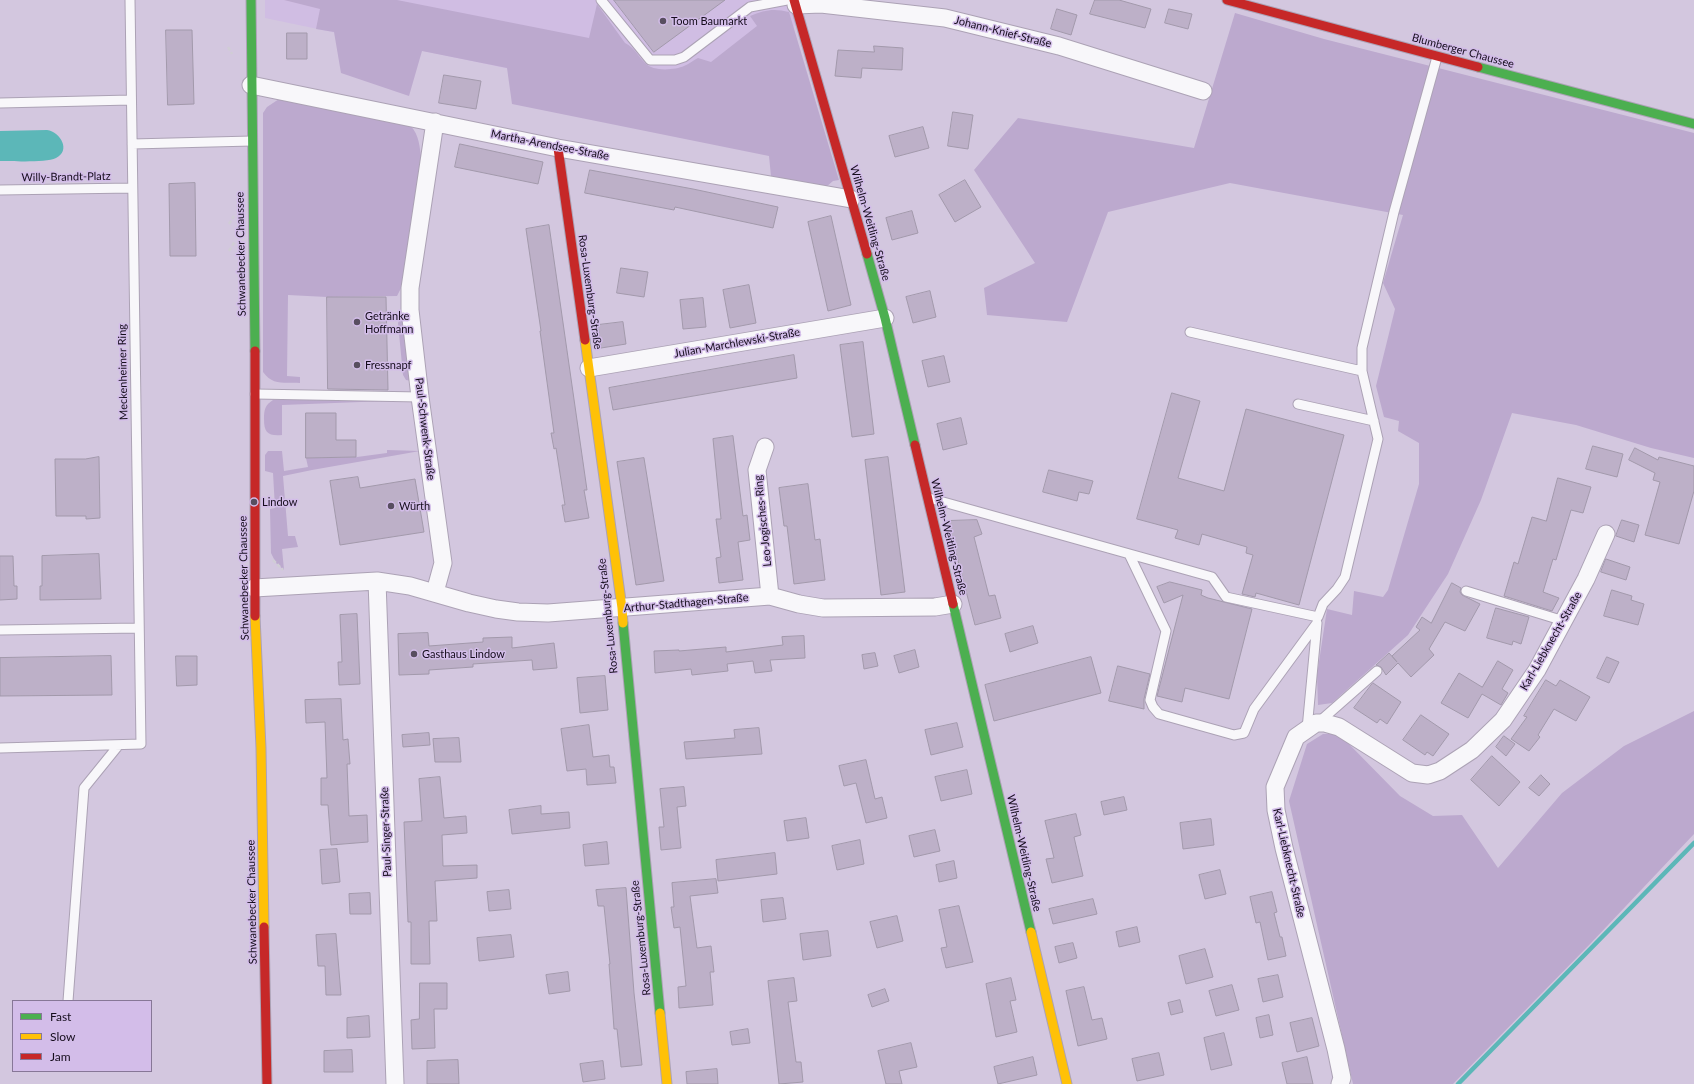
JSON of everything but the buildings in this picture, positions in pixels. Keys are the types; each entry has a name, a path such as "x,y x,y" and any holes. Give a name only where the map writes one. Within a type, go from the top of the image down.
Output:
{"street":[{"name":"Schwanebecker Chaussee","path":"251,0 255,394 254,588 261,748 267,1084"},
{"name":"Blumberger Chaussee","path":"1227,0 1694,124"},
{"name":"Johann-Knief-Straße","path":"792,2 945,18 1059,46 1203,91"},
{"name":"Wilhelm-Weitling-Straße","path":"792,2 884,318 1067,1084"},
{"name":"Martha-Arendsee-Straße","path":"251,85 558,148 850,199"},
{"name":"Paul-Schwenk-Straße","path":"435,122 410,288 410,310 420,397 443,563 435,592"},
{"name":"Rosa-Luxemburg-Straße","path":"558,148 622,608 622,636 667,1084"},
{"name":"Julian-Marchlewski-Straße","path":"589,368 884,318"},
{"name":"Leo-Jogisches-Ring","path":"765,447 757,470 770,596"},
{"name":"Karl-Liebknecht-Straße","path":"1340,1084 1342,1078 1336,1049 1284,848 1276,810 1275,787 1296,737 1312,726 1325,723 1339,726 1412,773 1428,775 1440,771 1472,750 1503,720 1537,670 1586,579 1606,534"},
{"name":"Arthur-Stadthagen-Straße","path":"254,588 377,581 410,586 469,603 518,612 548,613 770,596 799,604 823,608 935,607 952,604"},
{"name":"Paul-Singer-Straße","path":"377,581 395,1084"}],"lane":[{"name":"Meckenheimer Ring","path":"118,746 141,744 130,0"},
{"path":"601,0 650,60 675,60 684,57 750,7 792,2"},
{"path":"1312,726 1317,620 1322,604 1337,589 1345,577 1378,439 1362,371 1362,348 1394,212 1437,57"},
{"path":"0,103 131,100"},
{"path":"132,144 252,141"},
{"name":"Willy-Brandt-Platz","path":"0,190 132,188"},
{"path":"1190,332 1362,371"},
{"path":"255,394 420,397"},
{"path":"1298,404 1374,420"},
{"path":"927,498 1212,577 1226,597 1317,620"},
{"path":"1129,554 1166,631 1150,700 1152,707 1159,714 1234,735 1244,733 1254,709 1317,620"},
{"path":"1466,591 1564,621"},
{"path":"0,630 139,628"},
{"path":"1312,726 1377,671"},
{"path":"0,748 118,746"},
{"path":"68,1000 84,788 118,746"}],"shaded area":[{"path":"265,0 787,0 797,17 765,122 265,18"},
{"path":"284,0 397,0 589,38 597,4 625,43 634,50 645,63 658,69 680,67 698,58 711,62 757,26 750,16 769,10 789,12 839,180 833,181 826,187 771,176 769,156 512,104 507,68 422,51 409,96 341,73 334,32 316,29 320,9"},
{"path":"1235,13 1324,39 1694,133 1694,458 1651,448 1576,425 1512,413 1481,500 1448,574 1408,635 1332,703 1318,705 1317,675 1327,609 1352,615 1354,591 1383,597 1388,590 1419,484 1419,443 1398,431 1399,421 1384,417 1376,386 1395,309 1383,283 1403,215 1230,183 1108,212 1067,322 987,315 984,288 1035,263 974,170 1018,118 1194,148"},
{"path":"282,97 407,122 414,129 420,146 421,156 402,286 397,296 327,297 288,295 287,376 300,377 300,383 284,383 275,381 263,372 263,113 267,107"},
{"path":"47,130 56,134 62,142 63,151 56,158 37,161 0,161 0,131"},
{"path":"403,319 412,381 406,380 403,375 398,323"},
{"path":"273,400 387,401 282,405 282,435 273,435 268,433 265,428 264,413 268,404"},
{"path":"387,450 420,451 283,476 288,536 295,536 298,547 282,549 284,570 276,563 271,553 270,509 275,508 273,473 265,471 265,455 268,451 282,451 284,471 308,467 306,458 357,457 387,453"},
{"path":"1694,711 1694,834 1591,943 1453,1084 1353,1084 1289,801 1307,744 1323,734 1336,734 1347,742 1400,796 1433,816 1462,815 1498,868 1562,793 1624,746"}],"waterway":[{"path":"1458,1084 1694,843"}],"traffic: fast":[{"path":"251,0 255,351"},
{"path":"1478,67 1694,124"},
{"path":"867,254 885,318 915,445"},
{"path":"953,604 1031,932"},
{"path":"623,623 660,1013"}],"traffic: slow":[{"path":"585,340 623,623"},
{"path":"255,616 261,748 264,927"},
{"path":"1031,932 1067,1084"},
{"path":"660,1013 667,1084"}],"traffic: jam":[{"path":"794,0 867,254"},
{"path":"1227,0 1478,67"},
{"path":"558,148 585,340"},
{"path":"255,351 255,616"},
{"path":"915,445 953,604"},
{"path":"264,927 267,1084"}],"place":[{"name":"Toom Baumarkt","path":"663,21"},
{"name":"Getränke Hoffmann","path":"357,322"},
{"name":"Fressnapf","path":"357,365"},
{"name":"Lindow","path":"254,502"},
{"name":"Würth","path":"391,506"},
{"name":"Gasthaus Lindow","path":"414,654"}]}
